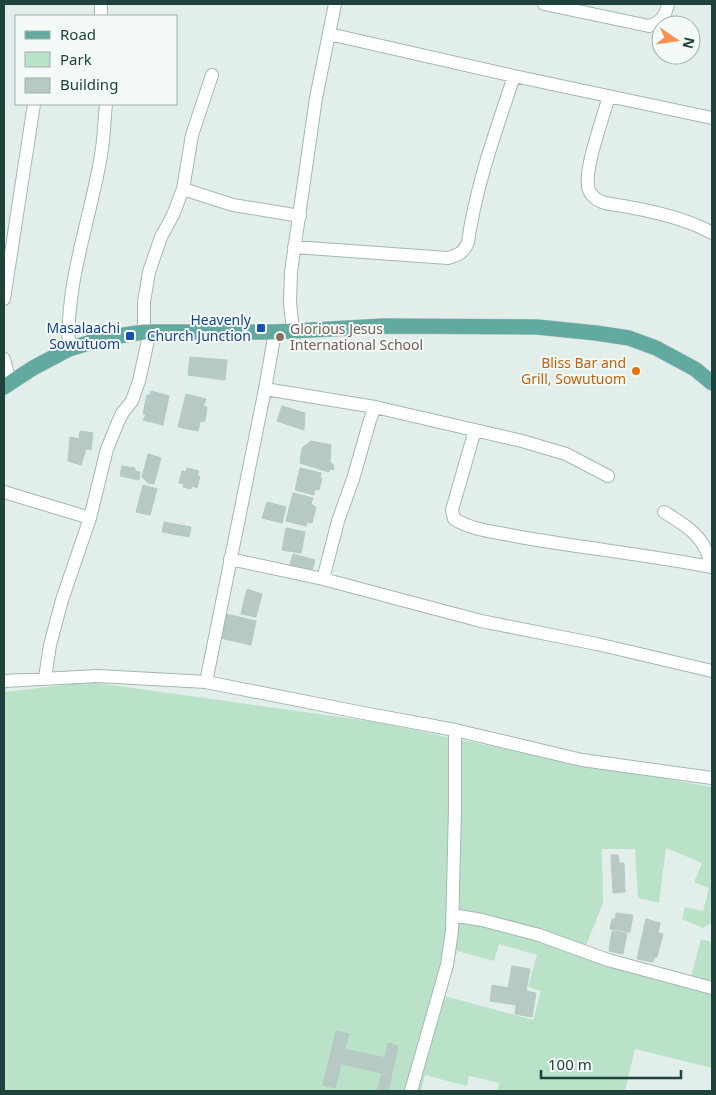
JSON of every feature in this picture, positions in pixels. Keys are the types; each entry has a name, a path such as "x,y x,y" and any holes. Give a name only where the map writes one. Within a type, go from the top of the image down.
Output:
{"main road":[{"path":"7,385 33,368 69,349 104,338 147,332 275,332 390,326 537,327 629,338 656,348 695,369 712,383"}],"street":[{"path":"293,331 290,295 294,247 311,131 335,4"},
{"path":"544,4 649,26 659,23 668,4"},
{"path":"329,34 712,118"},
{"path":"45,678 50,645 62,600 90,518 107,449 118,422 132,400 139,381 147,332 144,302 149,272 183,189 192,135 204,94 212,75"},
{"path":"294,247 448,258 466,249 479,187 514,76"},
{"path":"609,96 588,173 588,187 592,196 607,203 654,212 704,228 712,233"},
{"path":"4,299 34,105"},
{"path":"69,349 69,316 73,286 101,159 106,105"},
{"path":"183,189 233,205 300,216"},
{"path":"206,682 275,332"},
{"path":"4,359 7,385"},
{"path":"265,389 375,408 475,430 553,450 578,460 608,476"},
{"path":"323,579 338,521 375,408"},
{"path":"475,430 452,510 454,519 460,523 470,527 533,539 712,567 706,546 696,534 664,512"},
{"path":"4,492 90,518"},
{"path":"230,559 323,579 481,621 597,644 712,671"},
{"path":"4,681 98,676 206,682 455,730 582,760 712,778"},
{"path":"411,1091 447,964 452,931 455,730"},
{"path":"452,915 482,920 539,935 608,960 712,988"}],"green space":[{"path":"90,682 376,722 542,757 712,787 712,922 703,928 682,919 685,907 703,911 709,888 694,882 702,863 666,848 659,903 638,898 635,849 602,849 603,903 585,948 691,977 701,939 712,942 712,973 710,982 712,983 712,1068 635,1049 625,1091 497,1091 499,1083 469,1076 467,1086 425,1075 421,1091 4,1091 4,692","holes":["499,944 537,955 528,987 541,991 533,1020 445,996 457,951 494,961"]}],"building":[{"path":"190,357 227,360 225,380 188,375"},
{"path":"151,391 169,396 163,425 143,420 146,415 143,414 147,395 150,395"},
{"path":"186,394 206,399 203,406 207,407 205,421 200,422 198,431 178,427"},
{"path":"282,406 305,413 304,430 277,421"},
{"path":"80,431 93,433 91,450 86,449 81,465 68,461 70,437 79,439"},
{"path":"311,441 331,445 330,462 334,466 333,470 330,469 329,472 300,463 302,448"},
{"path":"148,454 161,458 154,484 148,483 142,477"},
{"path":"122,466 135,468 135,471 140,472 139,480 120,476"},
{"path":"187,468 199,471 197,476 200,476 197,488 192,486 191,489 183,487 184,484 179,483 182,471 186,472"},
{"path":"300,468 321,473 320,478 322,478 319,490 315,489 314,495 295,490"},
{"path":"143,485 157,489 150,515 136,512"},
{"path":"293,493 313,498 311,504 316,507 312,523 307,522 306,526 286,521"},
{"path":"267,502 286,507 282,523 262,518"},
{"path":"164,522 191,527 189,537 162,532"},
{"path":"286,528 305,532 301,553 282,550"},
{"path":"293,554 315,560 312,571 290,565"},
{"path":"247,589 262,594 256,617 241,614"},
{"path":"226,614 256,621 251,645 220,638"},
{"path":"611,855 618,855 619,863 624,863 625,892 613,893"},
{"path":"616,913 633,915 630,932 610,929 612,919 615,919"},
{"path":"646,919 660,923 658,933 663,934 657,957 655,957 653,962 637,959"},
{"path":"612,931 627,933 623,954 609,951"},
{"path":"512,966 530,969 526,991 536,993 532,1017 515,1014 516,1005 490,1001 492,985 508,988"},
{"path":"336,1031 349,1034 345,1049 385,1058 388,1043 398,1046 388,1091 377,1091 382,1073 341,1064 335,1088 323,1085"}],"place":[{"name":"Heavenly Church Junction","path":"261,328"},
{"name":"Masalaachi Sowutuom","path":"130,336"},
{"name":"Glorious Jesus International School","path":"280,337"},
{"name":"Bliss Bar and Grill, Sowutuom","path":"636,371"}]}
